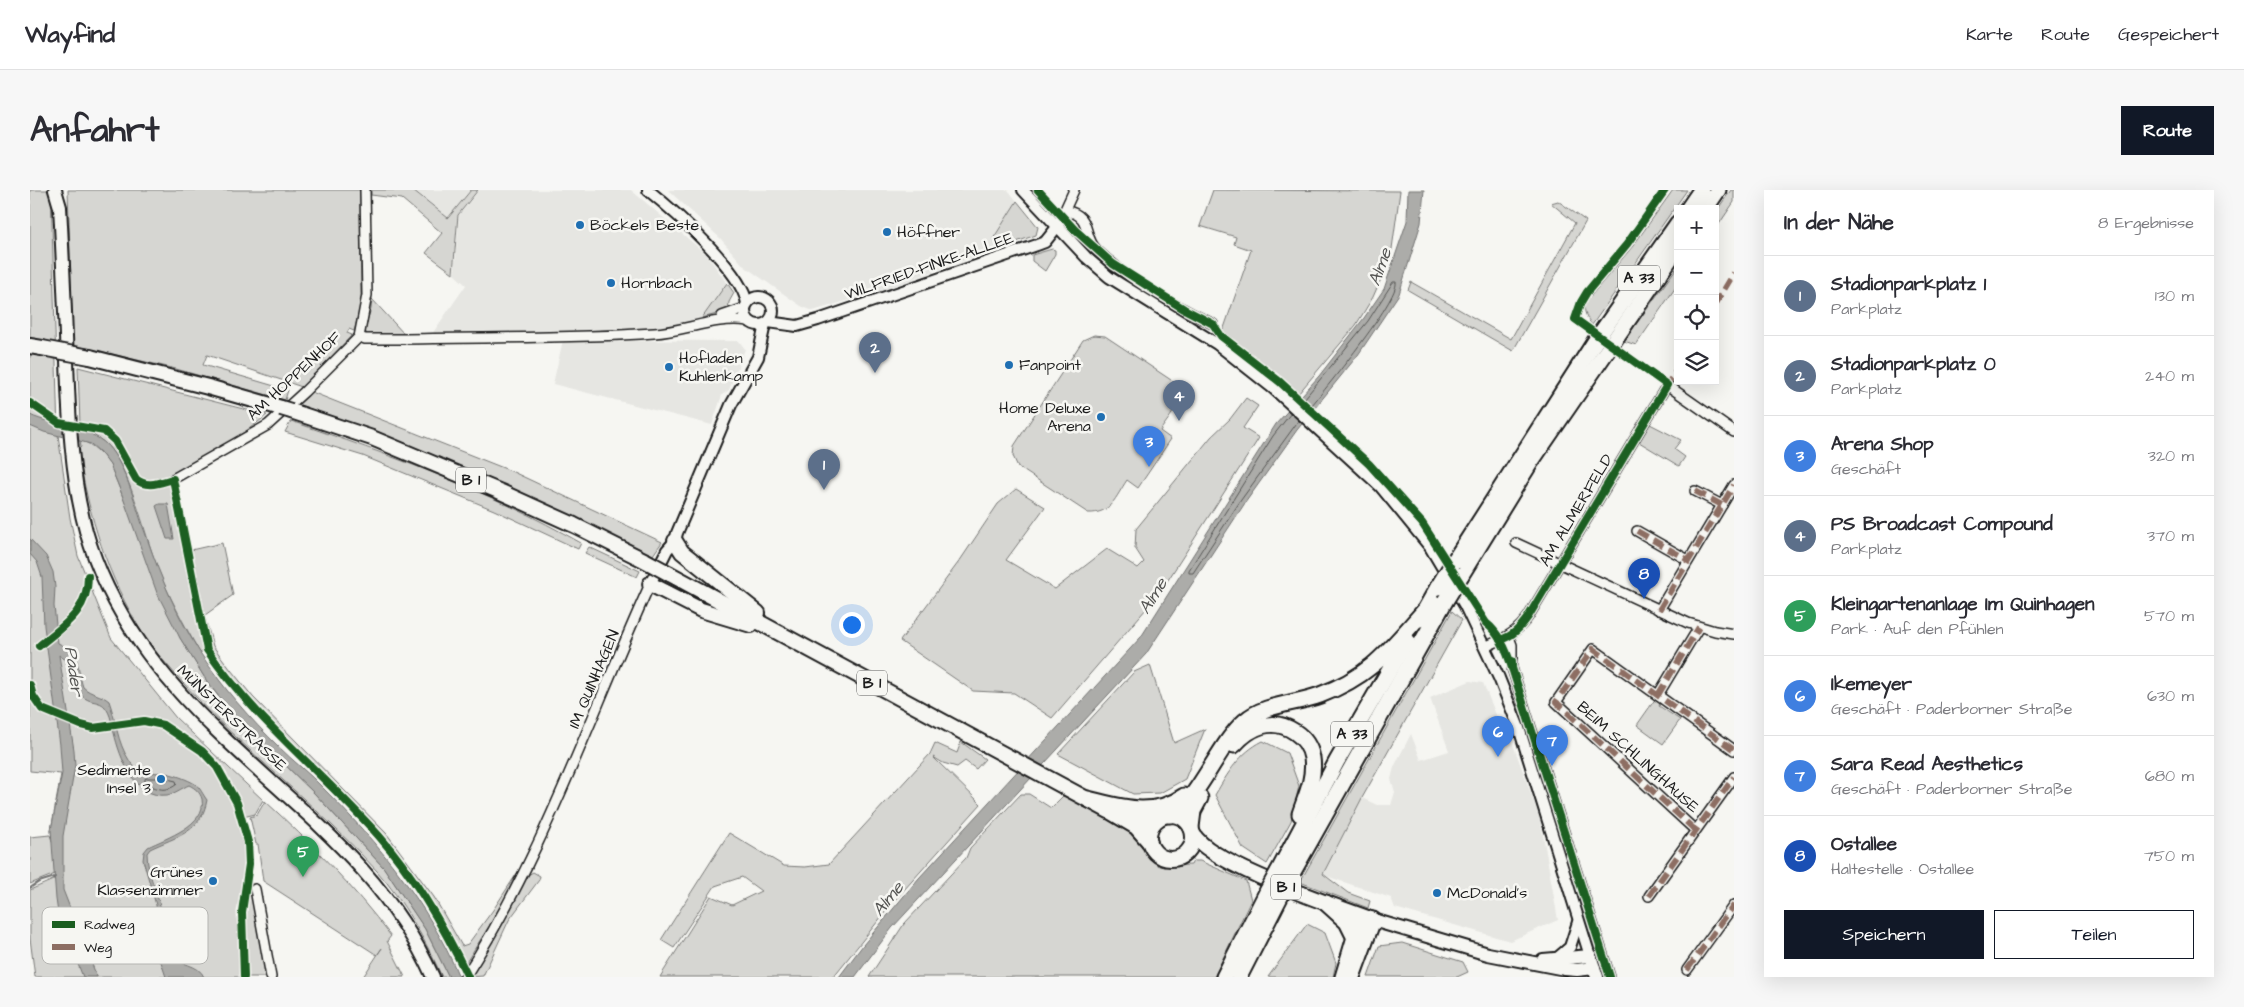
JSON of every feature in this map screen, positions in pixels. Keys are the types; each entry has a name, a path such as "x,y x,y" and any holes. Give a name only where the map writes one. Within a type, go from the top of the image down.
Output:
{"highway":[{"path":"1691,205 1701,190"},
{"path":"1708,205 1718,190"},
{"name":"A 33","path":"1284,870 1457,569 1674,229"},
{"name":"A 33","path":"1605,340 1676,250"},
{"name":"A 33","path":"1239,977 1284,870 1342,753 1424,611 1442,594"},
{"path":"1164,817 1187,804 1221,748 1247,719 1265,710 1322,694 1355,680 1378,662 1424,611"},
{"path":"1192,830 1194,808 1234,745 1246,734 1258,727 1267,724 1282,725 1292,730 1304,741 1310,751 1312,762 1310,786 1284,870"},
{"path":"1088,799 1138,810 1152,809 1181,798 1202,780"},
{"name":"A 33","path":"1224,977 1274,893"},
{"path":"1326,903 1347,922 1355,938"},
{"path":"1343,977 1360,924 1373,920"},
{"path":"1352,977 1373,920"},
{"path":"1248,977 1250,954"}],"main road":[{"name":"MÜNSTERSTRASSE","path":"55,190 60,208"},
{"name":"MÜNSTERSTRASSE","path":"63,190 60,208 71,441 80,505 86,531 97,561 127,623 158,669 188,703 222,736 322,826 360,865 392,904 425,959 433,977"},
{"name":"B 1","path":"36,347 90,357 198,384 286,410 372,438 501,492 574,525 646,561 994,750 1109,810 1139,830 1154,851 1163,858 1174,860 1184,856 1203,857 1246,870"},
{"path":"675,541 680,550 706,569 741,600 799,643"},
{"name":"B 1","path":"650,584 701,610 738,620 799,643"},
{"name":"B 1","path":"1109,810 1139,820 1164,817 1183,818 1204,848 1246,870 1373,920"},
{"path":"1150,843 1150,831 1164,817"},
{"path":"1184,856 1192,847 1192,830"},
{"path":"1373,920 1488,954 1571,970 1593,967"},
{"path":"1528,961 1554,960 1593,967"}],"street":[{"name":"AM HOPPENHOF","path":"173,479 268,424 304,392 358,337 367,295 365,190"},
{"path":"648,190 703,238 742,291 746,305 745,314 750,322"},
{"path":"1023,190 1086,257 1109,277 1217,344 1274,389 1380,486 1430,547 1451,580 1485,647 1519,728 1593,967"},
{"path":"1057,227 1074,190"},
{"path":"1066,211 1077,214 1082,218 1093,246 1113,264 1168,299 1213,324"},
{"name":"WILFRIED-FINKE-ALLEE","path":"766,323 797,326 1045,242 1057,227"},
{"path":"703,238 716,245 734,266 749,289 758,297 769,301 773,311 781,317 805,323"},
{"path":"708,322 746,305 752,298 758,297"},
{"path":"358,337 365,339 398,339 662,333 708,322 734,320 766,323 773,311"},
{"name":"IM QUINHAGEN","path":"465,977 530,862 554,811 650,584 667,550 675,541 754,350 755,333 750,322"},
{"name":"IM QUINHAGEN","path":"739,389 758,357 766,323"},
{"name":"AM ALMERFELD","path":"1485,647 1509,637 1517,631 1528,617 1667,385 1734,432"},
{"path":"1659,610 1734,485"},
{"path":"1695,491 1722,505"},
{"path":"1637,531 1688,560"},
{"path":"1516,543 1699,627 1734,634"},
{"path":"1658,695 1699,627"},
{"path":"1509,637 1512,645 1512,668 1610,977"},
{"name":"BEIM SCHLINGHAUSE","path":"1695,830 1556,702 1593,649 1734,750"},
{"name":"BEIM SCHLINGHAUSE","path":"1649,896 1734,777"},
{"path":"255,889 272,977"},
{"path":"1687,970 1734,905"},
{"path":"1554,960 1570,947 1578,921"}],"shaded area":[{"path":"30,190 51,190 58,435 70,518 78,556 111,638 176,718 263,800 255,814 243,817 251,847 250,878 268,977 35,977 30,938 30,890 53,880 55,874 30,884 30,837 50,835 52,841 51,830 61,774 30,771"},
{"path":"68,190 360,190 361,305 354,331 349,329 347,333 352,335 302,387 207,355 203,365 288,390 285,400 176,369 73,345"},
{"path":"371,190 413,190 448,218 471,190 478,190 458,215 453,273 426,253 442,233 402,199 371,195"},
{"path":"414,190 470,190 448,218"},
{"path":"479,190 631,190 706,254 727,283 702,318 657,330 432,334 466,285 454,274 459,215"},
{"path":"668,190 1008,190 1017,201 993,238 999,248 876,292 813,311 801,306 744,266 720,238"},
{"path":"1213,190 1400,191 1391,256 1373,297 1356,325 1298,394 1221,331 1223,331 1251,250 1234,244 1236,237 1200,226"},
{"path":"1673,190 1687,190 1676,205 1674,205 1674,208 1592,325 1585,312 1585,303 1633,246"},
{"path":"1731,190 1734,190 1734,202 1719,224 1719,207"},
{"path":"1017,201 1038,227 1036,235 1005,246 1003,243 998,245 993,239"},
{"path":"1558,201 1586,221 1513,351 1408,290 1411,282 1511,339 1575,223 1551,203"},
{"path":"1052,249 1055,250 1055,254 1045,271 1032,261 1032,255"},
{"path":"1674,272 1674,290 1636,345 1624,341"},
{"path":"727,283 734,293 729,302 728,311 702,318"},
{"path":"372,299 405,335 368,335 364,330 371,309"},
{"name":"Home Deluxe Arena","path":"1094,335 1105,336 1174,382 1178,396 1172,414 1160,431 1171,439 1138,488 1127,480 1112,504 1102,511 1088,513 1018,467 1013,456 1014,446 1083,340"},
{"path":"563,340 739,341 745,349 729,390 722,395 712,425 553,384"},
{"path":"78,367 267,415 203,459 164,477 148,480 137,477 122,448 110,435 102,430 80,425"},
{"path":"309,391 511,471 662,542 653,555 510,487 381,434 297,404"},
{"path":"1246,398 1258,406 1243,428 1259,438 1159,594 1052,718 1014,693 973,691 900,641 961,559 998,504 1016,489 1045,507 1006,560 1055,589 1107,549 1138,568 1144,562 1135,548 1136,529 1211,437 1230,419"},
{"path":"291,421 439,475 511,507 581,543 578,549 494,510 363,456 285,432"},
{"path":"1650,424 1681,440 1674,449 1685,457 1679,466 1639,442"},
{"path":"79,431 97,431 106,436 137,483 149,487 170,485 173,489 205,650 200,653 176,609 161,576 151,551 136,501 115,455 103,442"},
{"path":"80,440 97,450 110,465 180,638 208,683 233,714 315,794 384,868 425,929 449,977 442,977 413,921 387,882 354,846 207,709 163,660 143,634 119,590 101,545 82,475 78,450 81,447"},
{"path":"222,543 233,595 205,615 191,550"},
{"path":"589,547 640,571 637,577 585,553"},
{"path":"1452,611 1462,620 1362,798 1323,874 1348,893 1370,901 1368,908 1300,882"},
{"path":"205,617 213,646 231,670 253,697 387,834 434,897 462,946 468,944 523,864 500,909 465,964 428,898 383,837 273,726 222,668 210,647"},
{"path":"1150,665 1174,743 1205,729 1185,779 1160,793 1133,794 1058,754 1134,672"},
{"path":"1470,681 1483,683 1499,722 1507,728 1540,818 1558,920 1510,941 1395,908 1391,898 1323,875 1362,798 1377,805 1391,805 1395,792 1391,779 1394,767 1411,734 1421,760 1449,751 1430,698"},
{"path":"1656,698 1661,702 1659,706 1680,720 1663,744 1637,725"},
{"path":"1263,741 1287,753 1299,786 1291,821 1267,864 1243,848 1215,795 1230,771 1247,751"},
{"path":"961,742 985,759 976,769 965,761 957,767 943,763 933,757 981,804 895,900 833,977 660,977 711,896 732,905 761,891 742,877 715,886 674,948 661,940 729,833 784,866 805,867 829,864 930,754 935,743 957,753"},
{"path":"1021,794 1029,794 1051,808 1063,796 1123,824 1141,838 1144,848 1156,863 1165,866 1191,865 1193,861 1200,861 1246,881 1251,900 1214,977 869,977 904,924 966,858 970,848"},
{"path":"265,801 331,866 377,918 391,936 387,941 405,977 363,977 382,948 377,955 263,881 258,844 256,844 250,817 257,815"},
{"path":"533,872 540,876 539,880 509,920 483,976 471,977 528,875"},
{"path":"1307,924 1325,933 1336,963 1333,977 1268,977"},
{"path":"1402,943 1463,962 1468,972 1457,977 1368,977 1379,946"}],"water":[{"path":"1408,190 1424,190 1421,223 1399,294 1358,355 1297,430 1245,503 1146,654 892,928 855,977 839,977 919,878 1141,637 1276,424 1319,376 1384,289 1407,221"},
{"path":"30,415 90,434 107,445 114,454 126,477 164,583 177,612 201,654 218,679 247,714 312,777 363,830 382,853 433,924 459,977 449,977 425,929 384,868 315,794 233,714 208,683 180,638 157,593 110,465 91,444 44,432 30,426"},
{"path":"168,504 174,539 167,539 156,506"},
{"name":"Pader","path":"30,539 46,556 53,572 58,643 66,647 75,656 83,687 89,692 109,701 119,738 132,765 140,770 171,774 192,782 197,785 207,800 204,811 193,827 150,849 147,853 149,871 161,907 156,907 143,860 144,852 148,847 174,835 192,823 202,808 202,799 197,790 189,785 167,795 155,794 137,783 130,774 120,753 107,710 99,703 85,698 77,691 70,663 59,655 75,766 63,836 63,890 70,907 57,907 51,830 62,773 60,745 44,626 42,577 37,562 30,554"},
{"path":"78,964 92,964 97,977 83,977"},
{"path":"162,964 186,964 198,969 204,977 166,977"}],"waterway":[{"path":"30,888 39,882 55,877"}],"marked path":[{"path":"1719,298 1734,273"},
{"path":"1664,382 1667,385 1674,374"},
{"path":"1659,610 1734,485"},
{"path":"1695,491 1722,505"},
{"path":"1637,531 1688,560"},
{"path":"1658,695 1699,627"},
{"path":"1695,830 1556,702 1593,649 1734,750"},
{"path":"1649,896 1734,777"},
{"path":"1687,970 1734,905"}],"cycle path":[{"path":"1038,190 1075,230 1113,264 1184,309 1213,324 1221,336 1280,382 1369,464 1422,523 1486,623 1499,638 1512,668"},
{"path":"1500,640 1516,631 1528,617 1667,385 1575,319 1587,292 1627,244 1665,190"},
{"path":"30,403 59,423 104,431 115,441 136,479 140,482 154,484 173,479 207,650 226,676 268,723 358,813 392,852 428,904 468,977"},
{"path":"39,646 73,617 84,599 88,576"},
{"path":"1512,661 1512,668 1610,977"},
{"path":"30,685 33,696 42,709 93,728 144,721 163,725 202,751 217,767 237,803 248,842 249,864 242,912 244,977"}],"place":[{"name":"Böckels Beste","path":"580,225"},
{"name":"Höffner","path":"887,232"},
{"name":"Hornbach","path":"611,283"},
{"name":"Fanpoint","path":"1009,365"},
{"name":"Hofladen Kuhlenkamp","path":"669,367"},
{"name":"Stadionparkplatz 0","path":"875,373"},
{"name":"Home Deluxe Arena","path":"1101,417"},
{"name":"PS Broadcast Compound","path":"1179,421"},
{"name":"Arena Shop","path":"1149,467"},
{"name":"Stadionparkplatz 1","path":"824,490"},
{"name":"Ostallee","path":"1644,599"},
{"name":"Ikemeyer","path":"1498,757"},
{"name":"Sara Read Aesthetics","path":"1552,766"},
{"name":"Sedimente Insel 3","path":"161,779"},
{"name":"Kleingartenanlage Im Quinhagen","path":"303,877"},
{"name":"Grünes Klassenzimmer","path":"213,881"},
{"name":"McDonald's","path":"1437,893"}],"water label":[{"name":"Alme","path":"1380,267"},
{"name":"Alme","path":"1153,596"},
{"name":"Alme","path":"888,899"}]}
